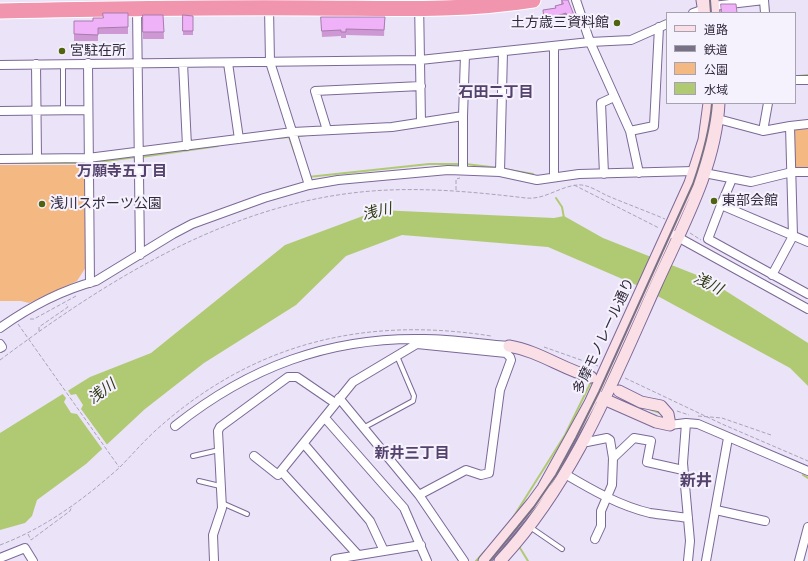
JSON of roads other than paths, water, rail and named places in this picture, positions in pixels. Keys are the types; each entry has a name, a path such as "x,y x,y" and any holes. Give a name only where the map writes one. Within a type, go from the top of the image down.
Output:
{"highway":[{"path":"35,0 52,0"},
{"path":"0,11 269,8 419,4 472,7 533,0"}],"main road":[{"name":"多摩モノレール通り","path":"700,172 709,104"},
{"name":"多摩モノレール通り","path":"484,561 543,488 573,436 614,371 700,172 718,119 719,104"},
{"path":"509,346 538,354 565,368 591,377"},
{"path":"599,397 656,422 670,425 665,409 661,406 641,402 619,391"},
{"name":"多摩モノレール通り","path":"500,561 529,526 565,474 583,440 599,397"}],"street":[{"path":"576,0 590,42 630,131 639,173"},
{"path":"695,12 708,7 764,0 765,12"},
{"path":"419,4 420,122"},
{"path":"269,8 270,62 308,180"},
{"path":"137,9 140,255"},
{"path":"0,65 420,60 590,42 631,40 663,26 654,126 630,131"},
{"path":"554,46 554,177"},
{"path":"501,169 503,52"},
{"path":"463,166 465,55"},
{"path":"88,63 90,283"},
{"path":"183,63 187,146"},
{"path":"228,63 239,139"},
{"path":"36,64 37,158"},
{"path":"796,80 808,80"},
{"path":"327,130 316,91 420,86"},
{"path":"604,174 601,103 614,97"},
{"path":"763,131 768,104"},
{"path":"0,111 88,110"},
{"path":"0,159 37,158 89,162 139,152 293,132 392,127 463,116"},
{"path":"718,119 763,131 808,124"},
{"path":"772,275 793,236 790,126"},
{"path":"0,328 20,314 76,287 96,281 180,230 212,216 308,180 391,174 463,166 501,169 537,180 579,174 700,172 750,182 792,172 808,172"},
{"path":"732,178 708,239 808,294"},
{"path":"721,205 808,242"},
{"path":"672,236 808,309"},
{"path":"254,456 278,475 353,382 426,338"},
{"path":"175,426 224,391 265,370 297,357 340,345 373,340 426,338 509,346"},
{"path":"0,344 2,347 0,348"},
{"path":"417,344 506,353 510,357 500,390 489,473 481,475 466,470 419,495"},
{"path":"214,561 213,535 222,508 218,431 220,427 288,377 297,377 337,401 363,428 419,495 464,561"},
{"path":"325,418 404,508 427,561"},
{"path":"670,425 686,423 698,424 808,471"},
{"path":"686,423 683,470 690,541 688,561"},
{"path":"583,440 587,442 607,438 610,440 613,458 613,478 608,498 602,512 601,526 595,540"},
{"path":"613,458 634,438 637,438 651,441 647,462 683,470"},
{"path":"706,561 728,438"},
{"path":"304,444 370,521 384,551"},
{"path":"281,471 358,555"},
{"path":"565,474 608,498 650,513 688,518"},
{"path":"716,510 765,521"},
{"path":"799,561 808,527"},
{"path":"335,559 421,545"},
{"path":"0,558 25,548 33,561"}],"lane":[{"path":"63,64 63,110"},
{"path":"363,428 413,401 414,396 397,356"},
{"path":"193,456 219,450"},
{"path":"199,481 220,486"},
{"path":"222,503 247,514"},
{"path":"529,526 562,549"}],"water":[{"name":"浅川","path":"379,210 554,218 564,216 603,238 707,279 808,343 808,386 790,368 641,287 548,247 402,235 346,256 296,305 204,363 145,409 86,464 37,500 32,516 25,523 0,530 0,433 90,377 151,353 285,245"}],"waterway":[{"path":"768,4 769,12"},
{"path":"754,5 760,5"},
{"path":"798,76 808,75"},
{"path":"300,136 307,135"},
{"path":"279,138 289,137 295,154"},
{"path":"141,157 218,146"},
{"path":"91,163 136,157"},
{"path":"0,163 87,163"},
{"path":"308,177 429,164 461,164"},
{"path":"465,164 499,168"},
{"path":"503,169 533,174"},
{"path":"556,198 562,207 564,218"},
{"path":"514,516 565,435 591,382 593,383"},
{"path":"649,409 660,413"},
{"path":"803,475 808,478"},
{"path":"520,548 528,561"},
{"path":"476,561 486,550"}],"railway":[{"path":"710,0 711,12"},
{"path":"490,561 534,507 556,475 599,392 693,184 705,144 712,104"}],"place":[{"name":"土方歳三資料館","path":"617,23"},
{"name":"宮駐在所","path":"62,51"},
{"name":"東部会館","path":"714,201"},
{"name":"浅川スポーツ公園","path":"42,204"}],"district":[{"name":"石田二丁目","path":"496,93"},
{"name":"万願寺五丁目","path":"122,172"},
{"name":"新井三丁目","path":"412,454"},
{"name":"新井","path":"696,481"}]}
